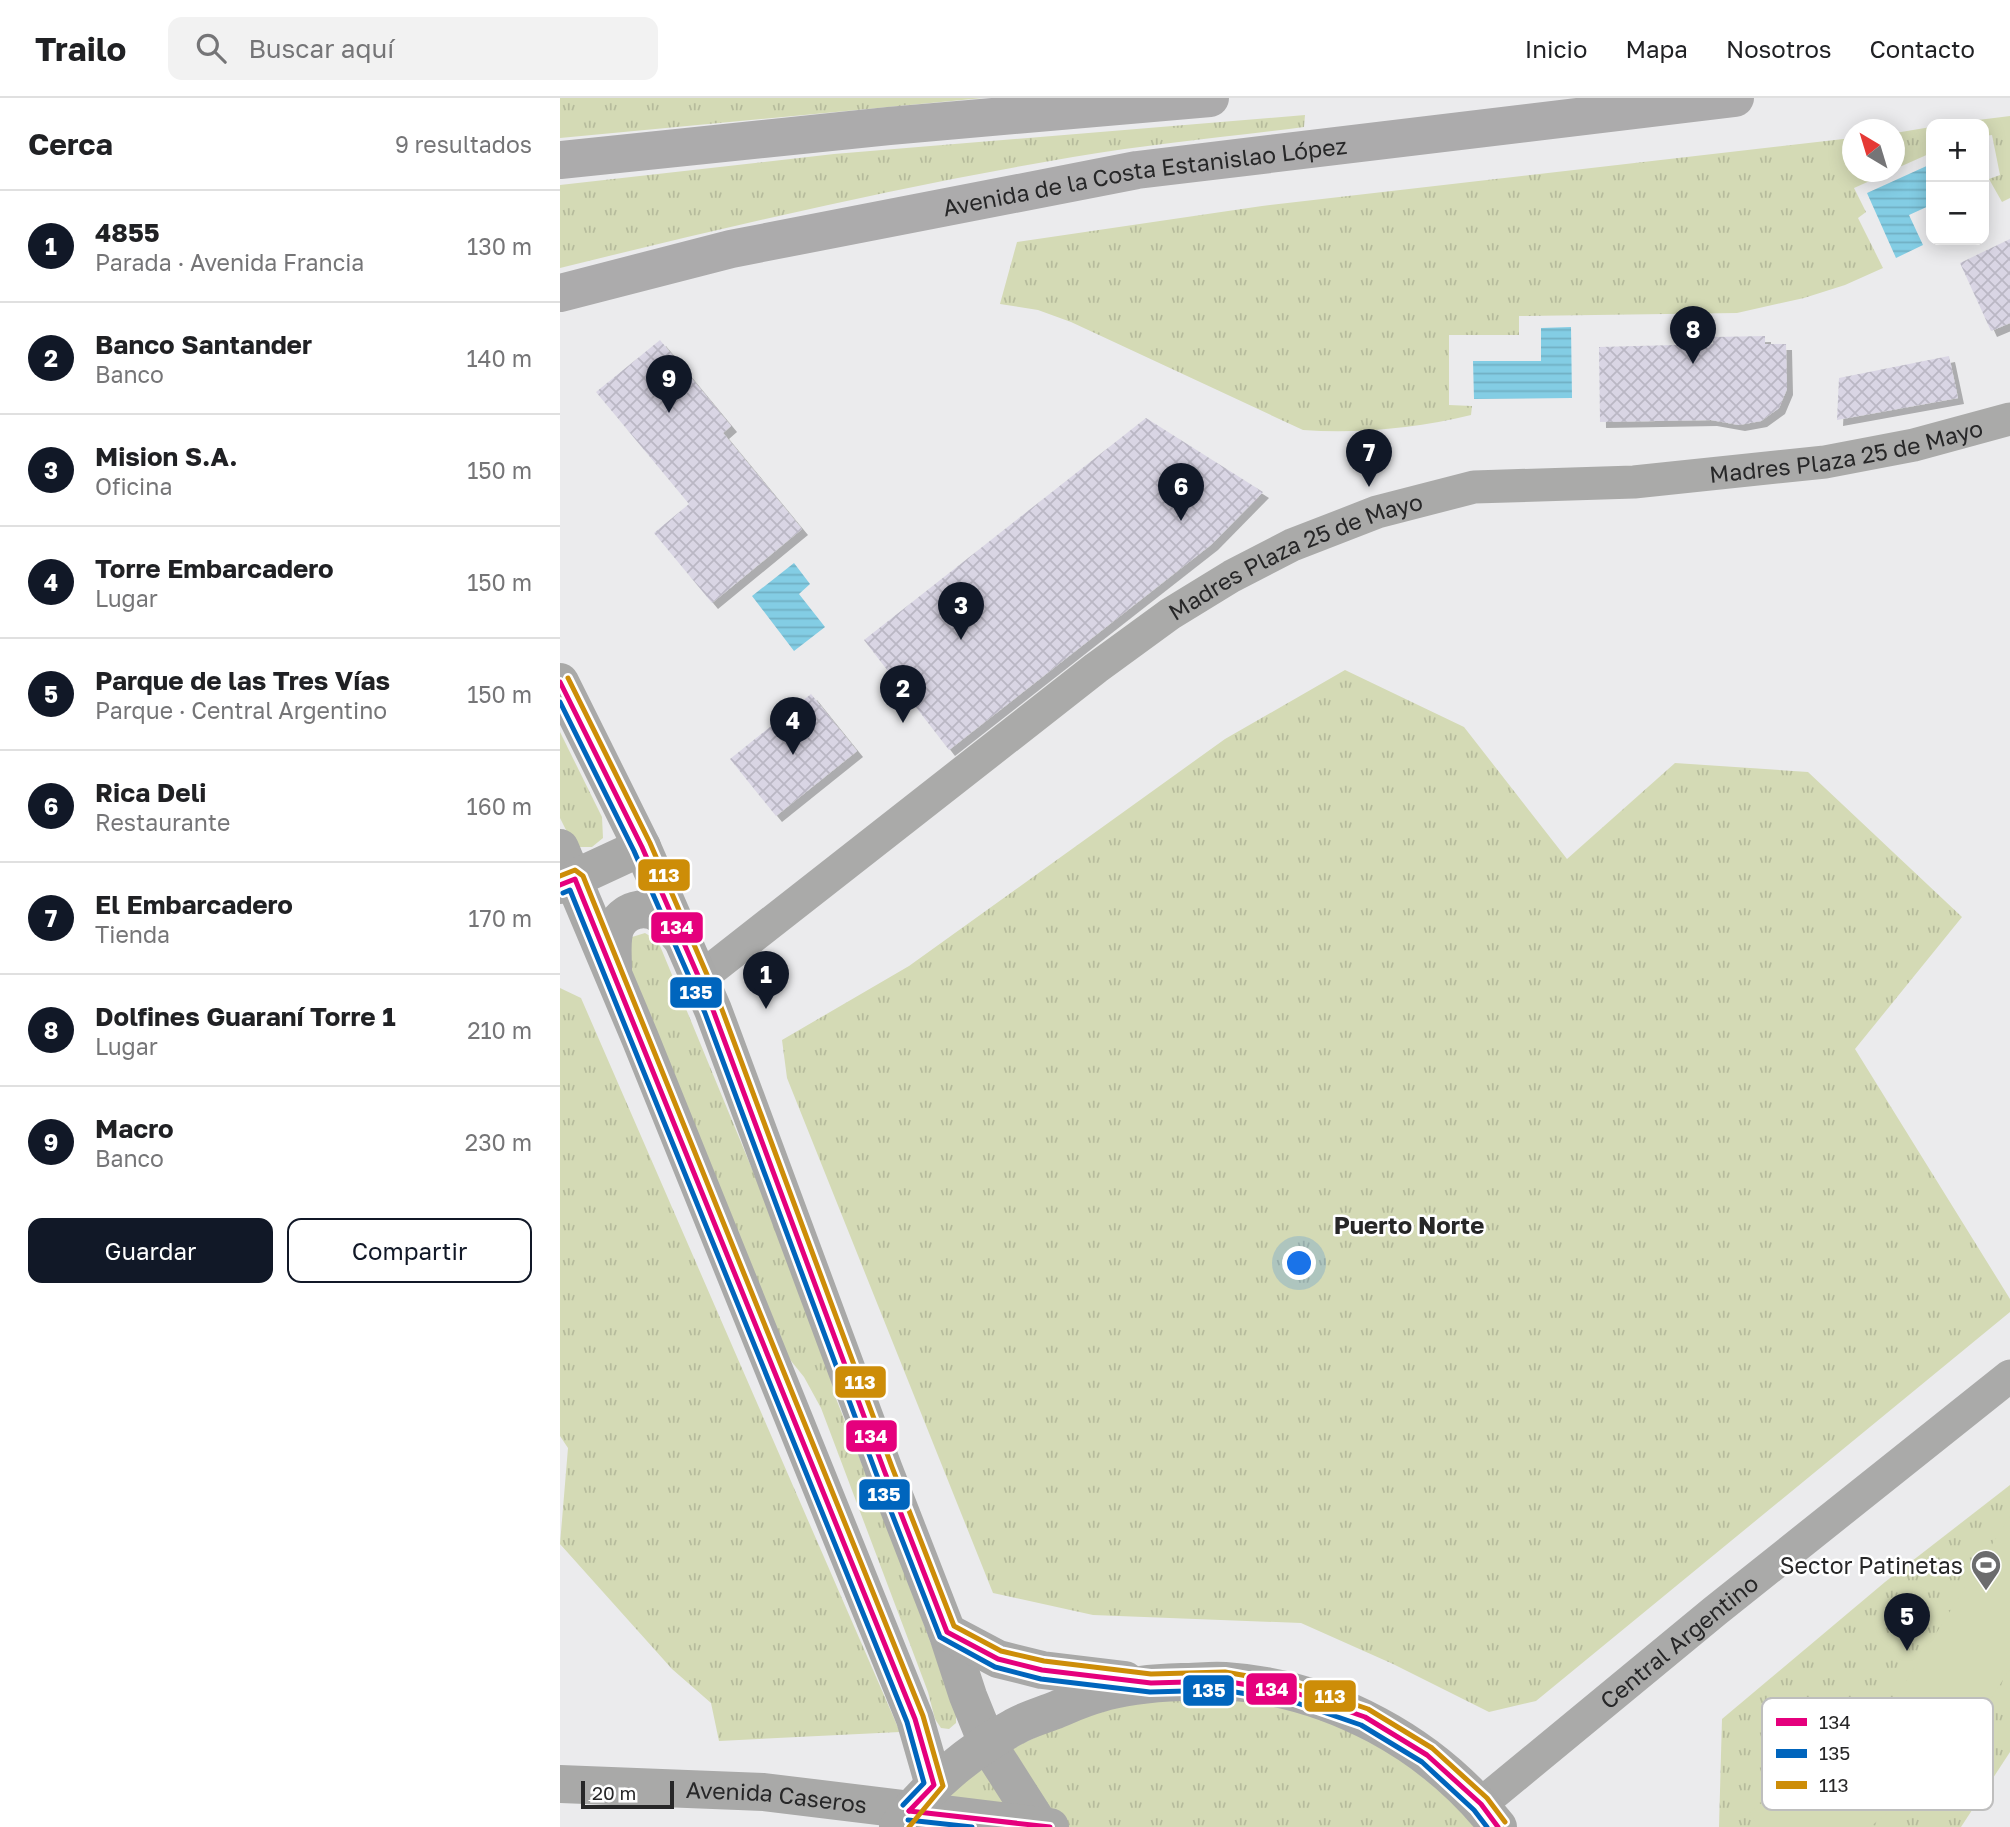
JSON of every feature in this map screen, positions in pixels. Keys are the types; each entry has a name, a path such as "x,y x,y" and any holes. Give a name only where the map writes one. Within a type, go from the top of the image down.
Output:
{"main road":[{"path":"560,160 876,127 1210,98"},
{"name":"Avenida de la Costa Estanislao López","path":"560,293 731,249 1137,170 1735,98"},
{"path":"560,682 642,848 713,1010 987,1743 1045,1826"},
{"path":"642,848 565,871 613,971 910,1706 914,1808"},
{"path":"613,971 615,929 629,912 642,909 660,914 682,938"},
{"path":"947,1632 998,1658 1042,1670 1151,1683 1224,1681 1296,1693 1365,1717 1427,1755 1489,1816"},
{"path":"914,1808 987,1743 1014,1726 1099,1693 1151,1683"},
{"name":"Avenida Caseros","path":"560,1784 764,1792 914,1808 1045,1826"},
{"path":"764,1792 792,1827"}],"street":[{"name":"Madres Plaza 25 de Mayo","path":"699,979 1117,652 1170,614 1232,576 1293,545 1377,512 1474,487 1634,482 1825,462 1913,445 2010,419"},
{"name":"Central Argentino","path":"1489,1816 1715,1611 2010,1376"}],"green space":[{"path":"560,98 983,98 560,138"},
{"path":"1305,115 1304,127 1131,148 1009,168 816,208 560,268 560,185 834,154"},
{"path":"2010,116 2010,198 2002,202 1989,179 2000,175 1992,135 1989,135 1989,119 1986,119"},
{"path":"1926,128 1926,155 1905,165 1905,131"},
{"path":"1842,139 1842,182 1868,182 1854,188 1866,212 1858,218 1883,268 1845,285 1804,298 1737,313 1519,316 1519,335 1449,335 1449,405 1472,406 1471,415 1409,427 1367,430 1303,430 1071,322 1038,310 1000,304 1017,242 1262,206"},
{"path":"1345,670 1464,727 1567,859 1675,763 1808,772 1962,917 1855,1049 2010,1299 2010,1312 1536,1701 1489,1712 1393,1664 1301,1623 1093,1615 993,1593 787,1078 782,1040 909,966 1225,739"},
{"path":"560,732 602,817 603,838 592,847 579,847 570,838 560,818"},
{"path":"645,933 658,941 823,1341 835,1396 956,1711 956,1723 949,1729 941,1728 935,1719 928,1692 821,1408 804,1377 783,1351 623,949 632,937"},
{"path":"560,988 581,998 900,1732 719,1741 711,1703 672,1669 560,1544 568,1448 560,1436"},
{"path":"2010,1485 2010,1752 1993,1778 1993,1698 1762,1698 1762,1810 1972,1810 1961,1827 1719,1827 1722,1719 1885,1582"},
{"name":"Sector Patinetas","path":"2010,1516 2010,1669 1991,1698 1896,1697"},
{"path":"1151,1683 1365,1717 1498,1827 898,1827 934,1785"},
{"name":"Sector Patinetas","path":"1762,1803 1762,1810 1891,1810 1870,1827 1760,1827 1749,1813"}],"water":[{"path":"1926,166 1926,207 1909,215 1923,245 1896,258 1867,193 1891,182 1905,182 1905,176"},
{"path":"1571,327 1572,398 1474,399 1473,361 1541,361 1541,328"},
{"path":"794,563 810,584 799,594 825,627 794,651 752,596"}],"building":[{"path":"2010,239 2010,323 1991,331 1960,263"},
{"path":"1765,336 1765,344 1786,344 1787,389 1779,408 1761,421 1739,425 1711,420 1600,422 1599,347 1713,344 1713,337"},
{"path":"660,340 731,426 723,433 802,529 712,603 654,533 689,504 596,392"},
{"path":"1949,356 1958,398 1837,420 1839,378"},
{"path":"1146,418 1263,492 1212,544 949,750 864,640"},
{"path":"811,694 857,751 776,816 730,759"}],"transit line":[{"name":"113","path":"568,678 650,843 721,1007 954,1626 1001,1651 1044,1661 1151,1674 1225,1672 1298,1685 1368,1709 1432,1748 1487,1798 1505,1822"},
{"name":"134","path":"560,682 642,847 713,1010 947,1632 998,1659 1042,1670 1151,1683 1224,1681 1296,1693 1365,1717 1427,1755 1481,1804 1498,1827"},
{"name":"135","path":"560,702 634,851 705,1013 940,1637 995,1667 1041,1679 1150,1692 1223,1690 1294,1702 1361,1725 1422,1762 1474,1810 1487,1827"},
{"name":"113","path":"560,876 575,870 583,876 923,1716 943,1786 909,1827"},
{"name":"134","path":"560,885 575,879 915,1719 934,1785 909,1811"},
{"name":"135","path":"563,893 570,890 907,1722 924,1783 903,1805"},
{"name":"134","path":"909,1811 1050,1827"},
{"name":"135","path":"908,1820 972,1827"}],"place":[{"name":"Dolfines Guaraní Torre 1","path":"1693,364"},
{"name":"Macro","path":"669,413"},
{"name":"El Embarcadero","path":"1369,487"},
{"name":"Rica Deli","path":"1181,521"},
{"name":"Mision S.A.","path":"961,640"},
{"name":"Banco Santander","path":"903,723"},
{"name":"Torre Embarcadero","path":"793,755"},
{"name":"4855","path":"766,1009"},
{"name":"Sector Patinetas","path":"1986,1592"},
{"name":"Parque de las Tres Vías","path":"1907,1651"}],"district":[{"name":"Puerto Norte","path":"1409,1224"}]}
